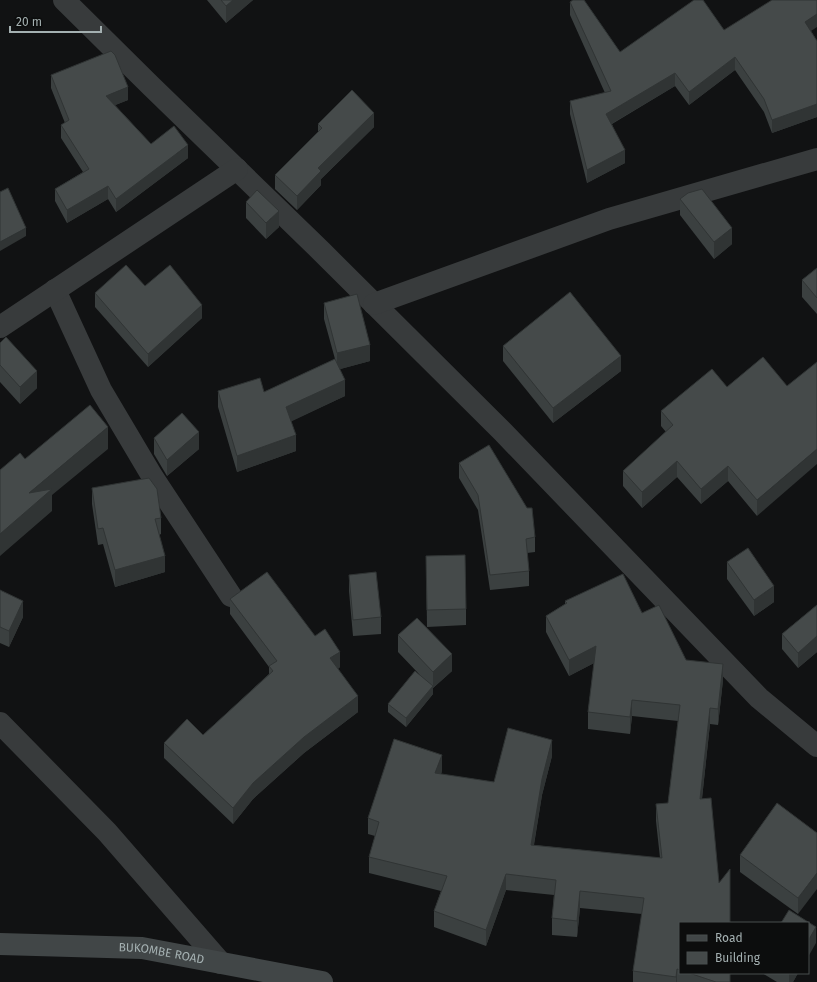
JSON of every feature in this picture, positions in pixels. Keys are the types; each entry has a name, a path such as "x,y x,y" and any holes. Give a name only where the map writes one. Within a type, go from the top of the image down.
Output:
{"main road":[{"name":"BUKOMBE ROAD","path":"0,944 142,948 319,982"}],"street":[{"path":"64,0 503,432 759,698 817,746"},
{"path":"374,304 609,219 817,159"},
{"path":"0,327 236,169"},
{"path":"55,290 101,390 152,476 231,596"},
{"path":"0,723 107,832 221,963"}],"building":[{"path":"221,0 233,0 226,6"},
{"path":"573,0 584,0 620,52 694,0 703,0 724,30 772,0 817,0 817,14 805,22 817,41 817,104 772,120 764,99 735,57 689,92 675,73 606,114 625,150 587,170 570,101 611,91 570,2"},
{"path":"111,51 115,55 128,87 106,96 151,144 174,126 188,145 116,199 108,186 67,210 55,189 89,169 61,125 69,120 51,75"},
{"path":"352,90 374,113 318,168 321,171 297,196 275,175 322,128 318,124"},
{"path":"8,188 26,228 0,242 0,192"},
{"path":"702,189 732,228 714,242 680,199 688,193"},
{"path":"257,190 279,211 266,223 246,202"},
{"path":"126,265 145,286 170,265 202,305 148,354 95,293"},
{"path":"817,268 817,298 802,280"},
{"path":"570,292 621,356 553,408 503,346"},
{"path":"357,294 370,345 337,353 324,303"},
{"path":"6,337 37,371 20,387 0,365 0,343"},
{"path":"763,357 787,386 817,362 817,449 757,500 728,466 701,489 677,461 642,492 623,471 673,425 661,411 712,369 727,387"},
{"path":"335,359 345,380 286,407 296,435 237,456 218,391 260,378 264,392"},
{"path":"90,405 108,427 29,493 52,489 0,534 0,470 20,453 25,459"},
{"path":"182,413 199,432 167,460 154,438"},
{"path":"489,445 527,508 532,508 535,537 526,539 529,571 490,575 478,495 459,463"},
{"path":"149,478 157,489 161,518 155,519 165,556 115,570 103,528 98,529 92,488"},
{"path":"748,548 774,586 754,600 727,562"},
{"path":"465,555 466,609 427,610 426,556"},
{"path":"267,572 315,636 325,629 340,652 330,658 358,696 304,737 253,783 233,808 164,743 187,719 203,735 273,671 269,666 277,661 230,599"},
{"path":"376,572 381,617 353,620 349,575"},
{"path":"623,574 642,613 659,605 686,660 723,664 718,709 710,708 700,799 711,798 719,883 730,869 730,922 679,922 679,970 677,969 676,977 633,971 644,898 580,891 577,921 552,918 556,880 506,874 486,930 434,911 447,876 369,857 379,822 368,818 394,739 442,755 435,773 494,782 508,728 552,740 542,779 531,845 662,858 656,804 668,803 680,705 632,700 630,717 588,712 596,646 569,660 546,616 567,603 565,601"},
{"path":"0,590 23,601 9,631 0,627"},
{"path":"817,605 817,636 798,653 782,634"},
{"path":"417,618 452,654 433,672 398,635"},
{"path":"415,671 433,686 406,718 388,704"},
{"path":"777,803 817,833 817,873 798,898 740,855"},
{"path":"789,910 808,922 782,922"},
{"path":"809,923 816,927 809,939"},
{"path":"692,974 730,974 730,982 716,982"}]}
